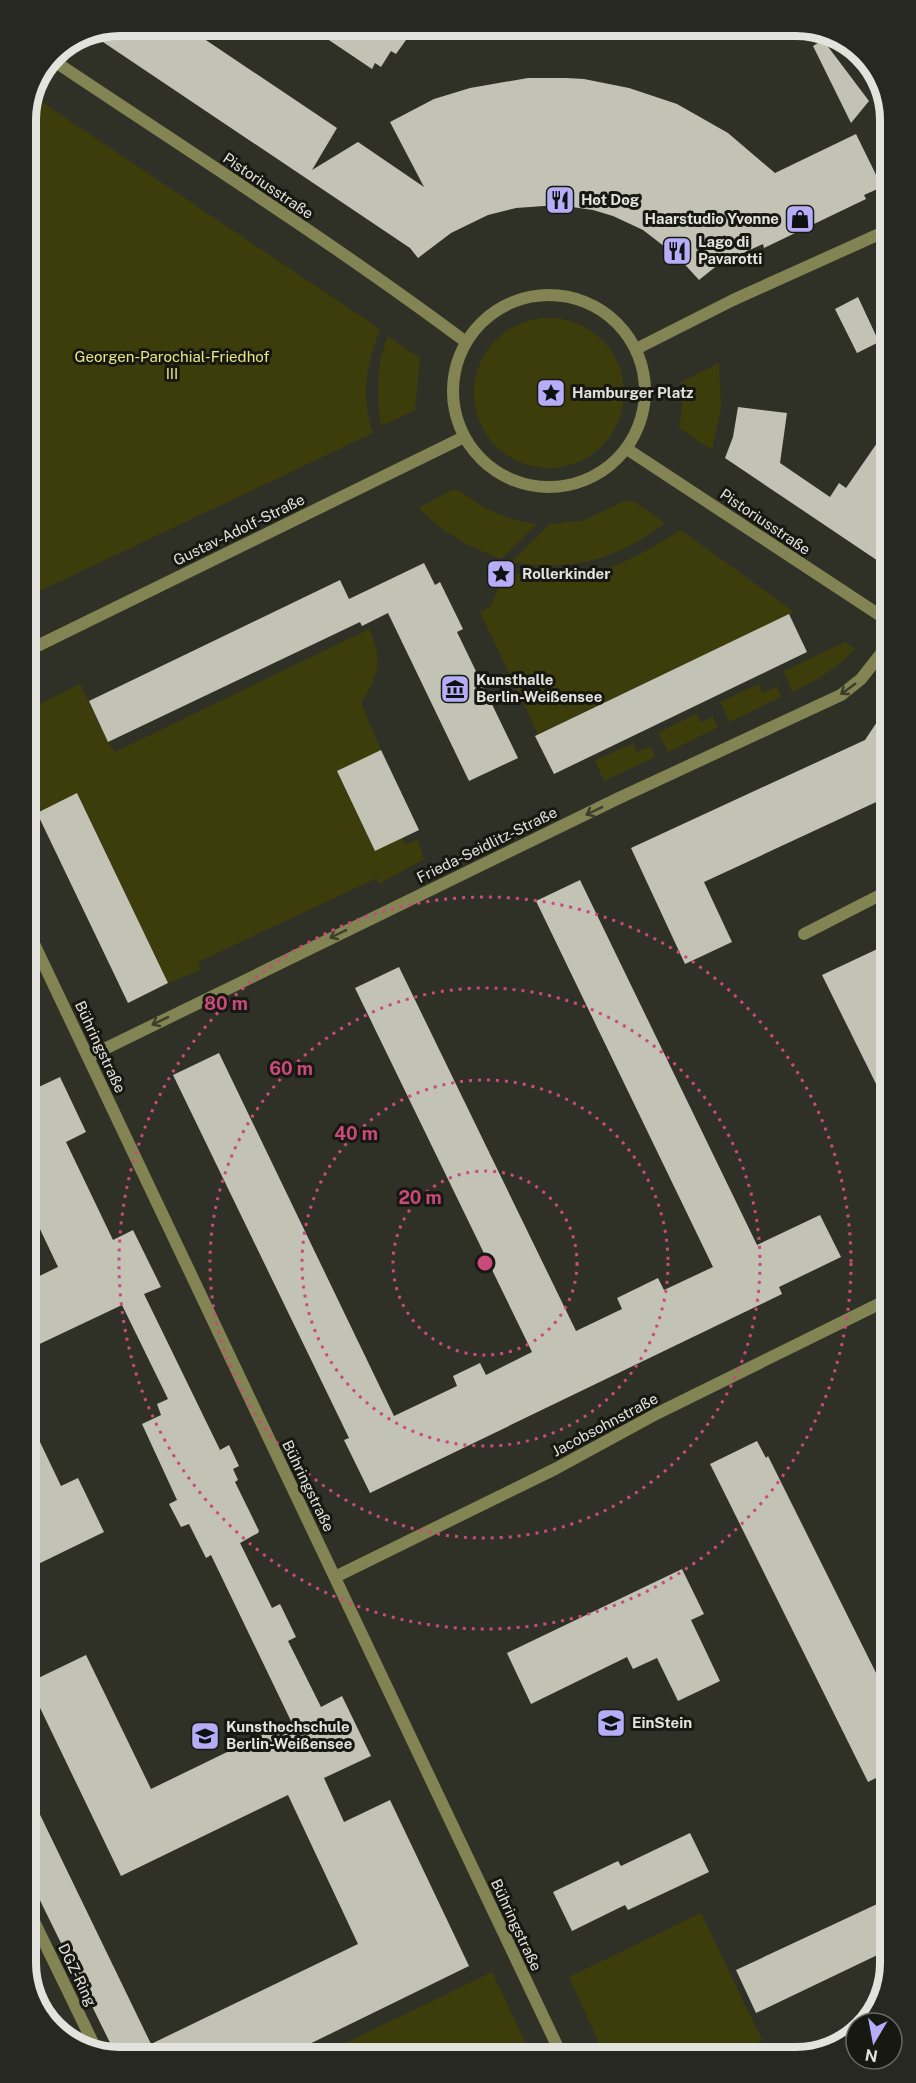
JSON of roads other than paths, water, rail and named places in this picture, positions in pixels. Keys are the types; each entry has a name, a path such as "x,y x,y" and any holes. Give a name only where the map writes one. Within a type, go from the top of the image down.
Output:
{"street":[{"name":"Pistoriusstraße","path":"58,64 422,309 466,342"},
{"path":"636,349 732,300 880,234"},
{"path":"542,295 563,296 583,301 602,310 618,323 636,349 646,389 642,421 627,449 605,471 577,484 546,488 515,482 488,466 464,437 455,414 453,383 461,352 466,342 486,319 502,306 522,298 542,295"},
{"name":"Gustav-Adolf-Straße","path":"36,647 464,437"},
{"name":"Pistoriusstraße","path":"627,449 880,615"},
{"name":"Frieda-Seidlitz-Straße","path":"88,1057 619,798 841,695 861,679 880,655"},
{"path":"804,934 880,895"},
{"name":"Bühringstraße","path":"36,948 558,2047"},
{"name":"Jacobsohnstraße","path":"335,1577 555,1469 656,1414 880,1303"},
{"name":"DGZ-Ring","path":"36,1925 93,2042"}],"place":[{"name":"Hot Dog","path":"560,200"},
{"name":"Haarstudio Yvonne","path":"800,219"},
{"name":"Lago di Pavarotti","path":"677,251"},
{"name":"Hamburger Platz","path":"551,393"},
{"name":"Rollerkinder","path":"501,574"},
{"name":"Kunsthalle Berlin-Weißensee","path":"455,689"},
{"name":"EinStein","path":"611,1723"},
{"name":"Kunsthochschule Berlin-Weißensee","path":"205,1736"}],"park label":[{"name":"Georgen-Parochial-Friedhof III","path":"172,366"}]}
